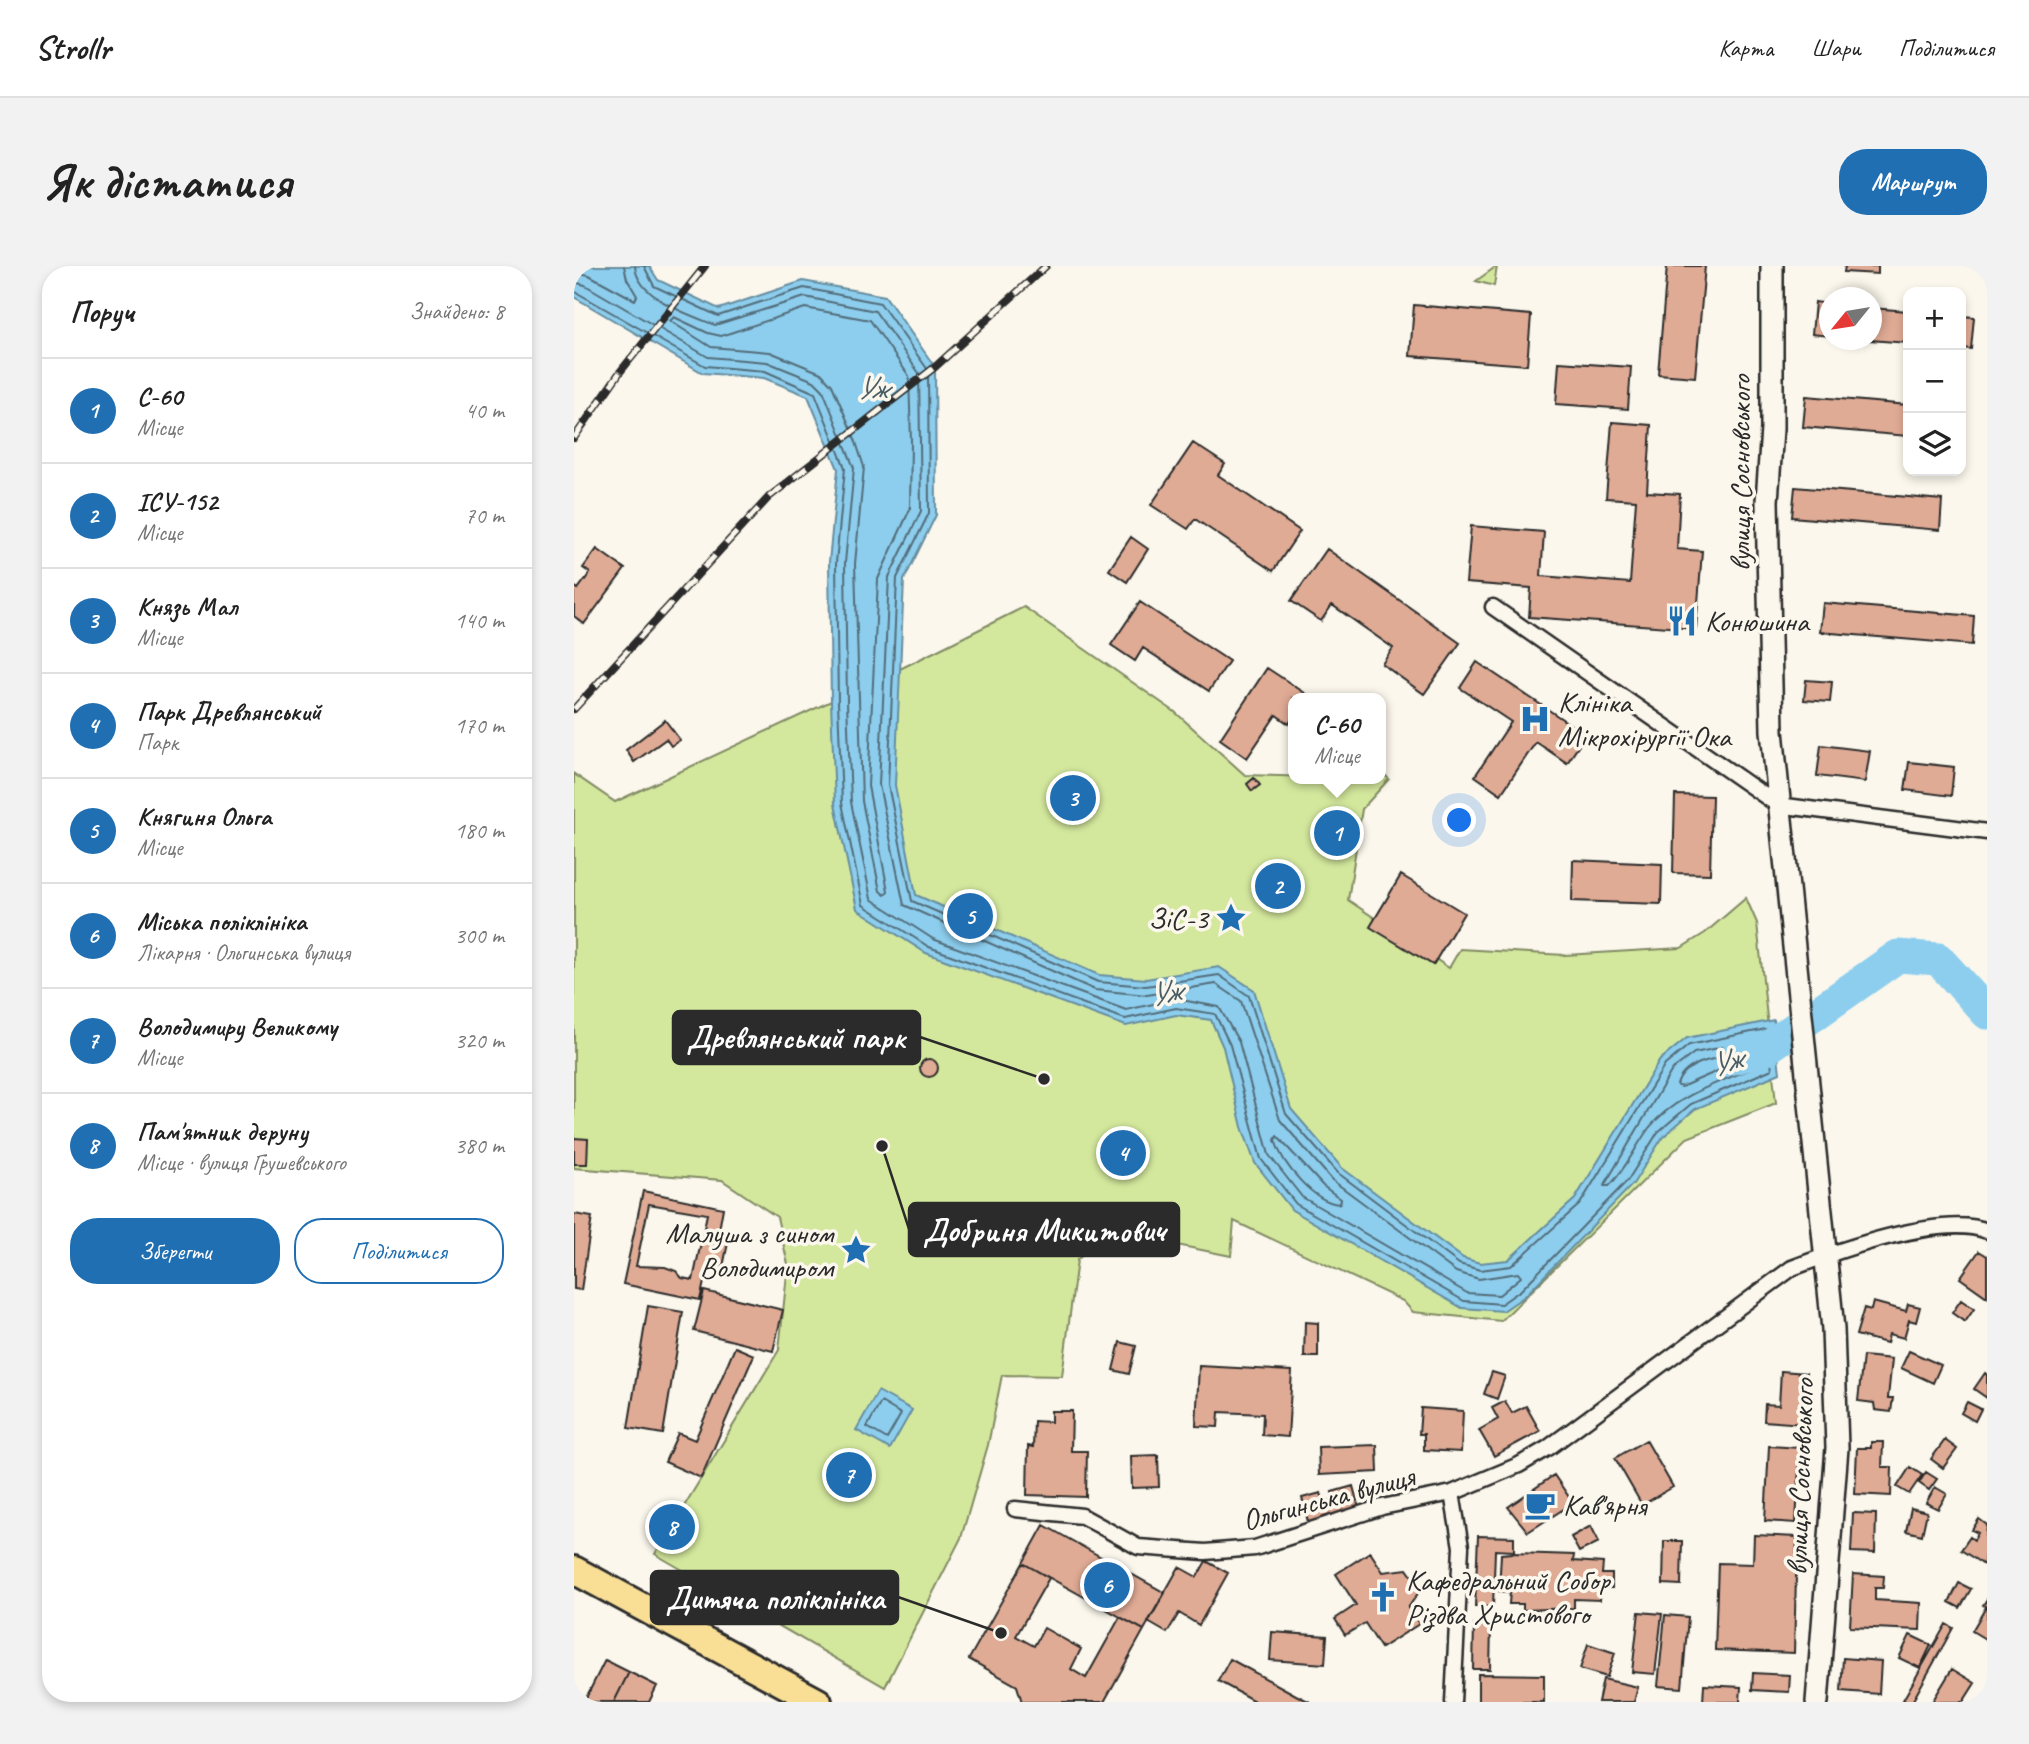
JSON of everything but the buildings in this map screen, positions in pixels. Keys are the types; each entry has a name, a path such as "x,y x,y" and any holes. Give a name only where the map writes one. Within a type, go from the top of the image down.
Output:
{"highway":[{"path":"574,1570 818,1702"}],"street":[{"name":"вулиця Сосновського","path":"1772,266 1772,429 1768,501 1772,730 1827,1254 1837,1448 1818,1702"},
{"path":"1493,607 1778,805 1987,832"},
{"name":"Ольгинська вулиця","path":"1015,1509 1082,1516 1138,1547 1205,1552 1255,1548 1382,1507 1452,1493 1519,1465 1548,1448 1792,1268 1827,1254 1921,1230 1955,1225 1987,1231"},
{"name":"Ольгинська вулиця","path":"1452,1493 1461,1547 1452,1702"}],"green space":[{"path":"1497,266 1494,286 1476,281"},
{"path":"1024,607 1175,712 1245,775 1288,776 1288,784 1384,784 1362,809 1348,900 1449,968 1460,949 1565,955 1681,948 1705,933 1746,898 1757,923 1776,1103 1687,1138 1501,1321 1413,1312 1403,1301 1234,1221 1231,1256 1109,1231 1077,1260 1062,1376 1002,1375 988,1445 961,1538 885,1687 655,1554 779,1350 788,1264 777,1217 722,1180 574,1168 574,774 615,802 904,667"}],"water":[{"name":"Уж","path":"574,266 649,266 658,280 719,309 803,281 885,296 935,367 936,515 904,580 895,785 916,895 1099,975 1146,979 1219,967 1254,990 1291,1109 1342,1168 1463,1258 1480,1263 1508,1260 1575,1199 1660,1060 1687,1038 1774,1020 1780,1073 1695,1109 1663,1137 1633,1184 1525,1296 1503,1311 1462,1308 1292,1210 1255,1163 1242,1127 1223,1047 1211,1020 1176,1015 1126,1026 926,953 857,909 835,804 829,562 838,469 808,396 764,378 703,373 574,297"},
{"path":"878,1391 912,1410 890,1449 856,1430"}],"waterway":[{"name":"Уж","path":"1735,1058 1767,1048 1898,956 1938,959 1987,1013"}],"railway":[{"path":"574,438 620,372 705,266"},
{"path":"574,709 769,497 935,367 1046,266"}],"place":[{"name":"Конюшина","path":"1682,621"},
{"name":"Клініка Мікрохірургії Ока","path":"1535,719"},
{"name":"Князь Мал","path":"1073,798"},
{"name":"С-60","path":"1337,833"},
{"name":"ІСУ-152","path":"1278,886"},
{"name":"Княгиня Ольга","path":"970,916"},
{"name":"ЗіС-3","path":"1231,918"},
{"name":"Древлянський парк","path":"1044,1079"},
{"name":"Добриня Микитович","path":"882,1146"},
{"name":"Парк Древлянський","path":"1123,1153"},
{"name":"Малуша з сином Володимиром","path":"856,1250"},
{"name":"Володимиру Великому","path":"849,1475"},
{"name":"Кав'ярня","path":"1540,1505"},
{"name":"Пам'ятник деруну","path":"672,1527"},
{"name":"Міська поліклініка","path":"1107,1585"},
{"name":"Кафедральний Собор Різдва Христового","path":"1383,1597"},
{"name":"Дитяча поліклініка","path":"1001,1633"}]}
